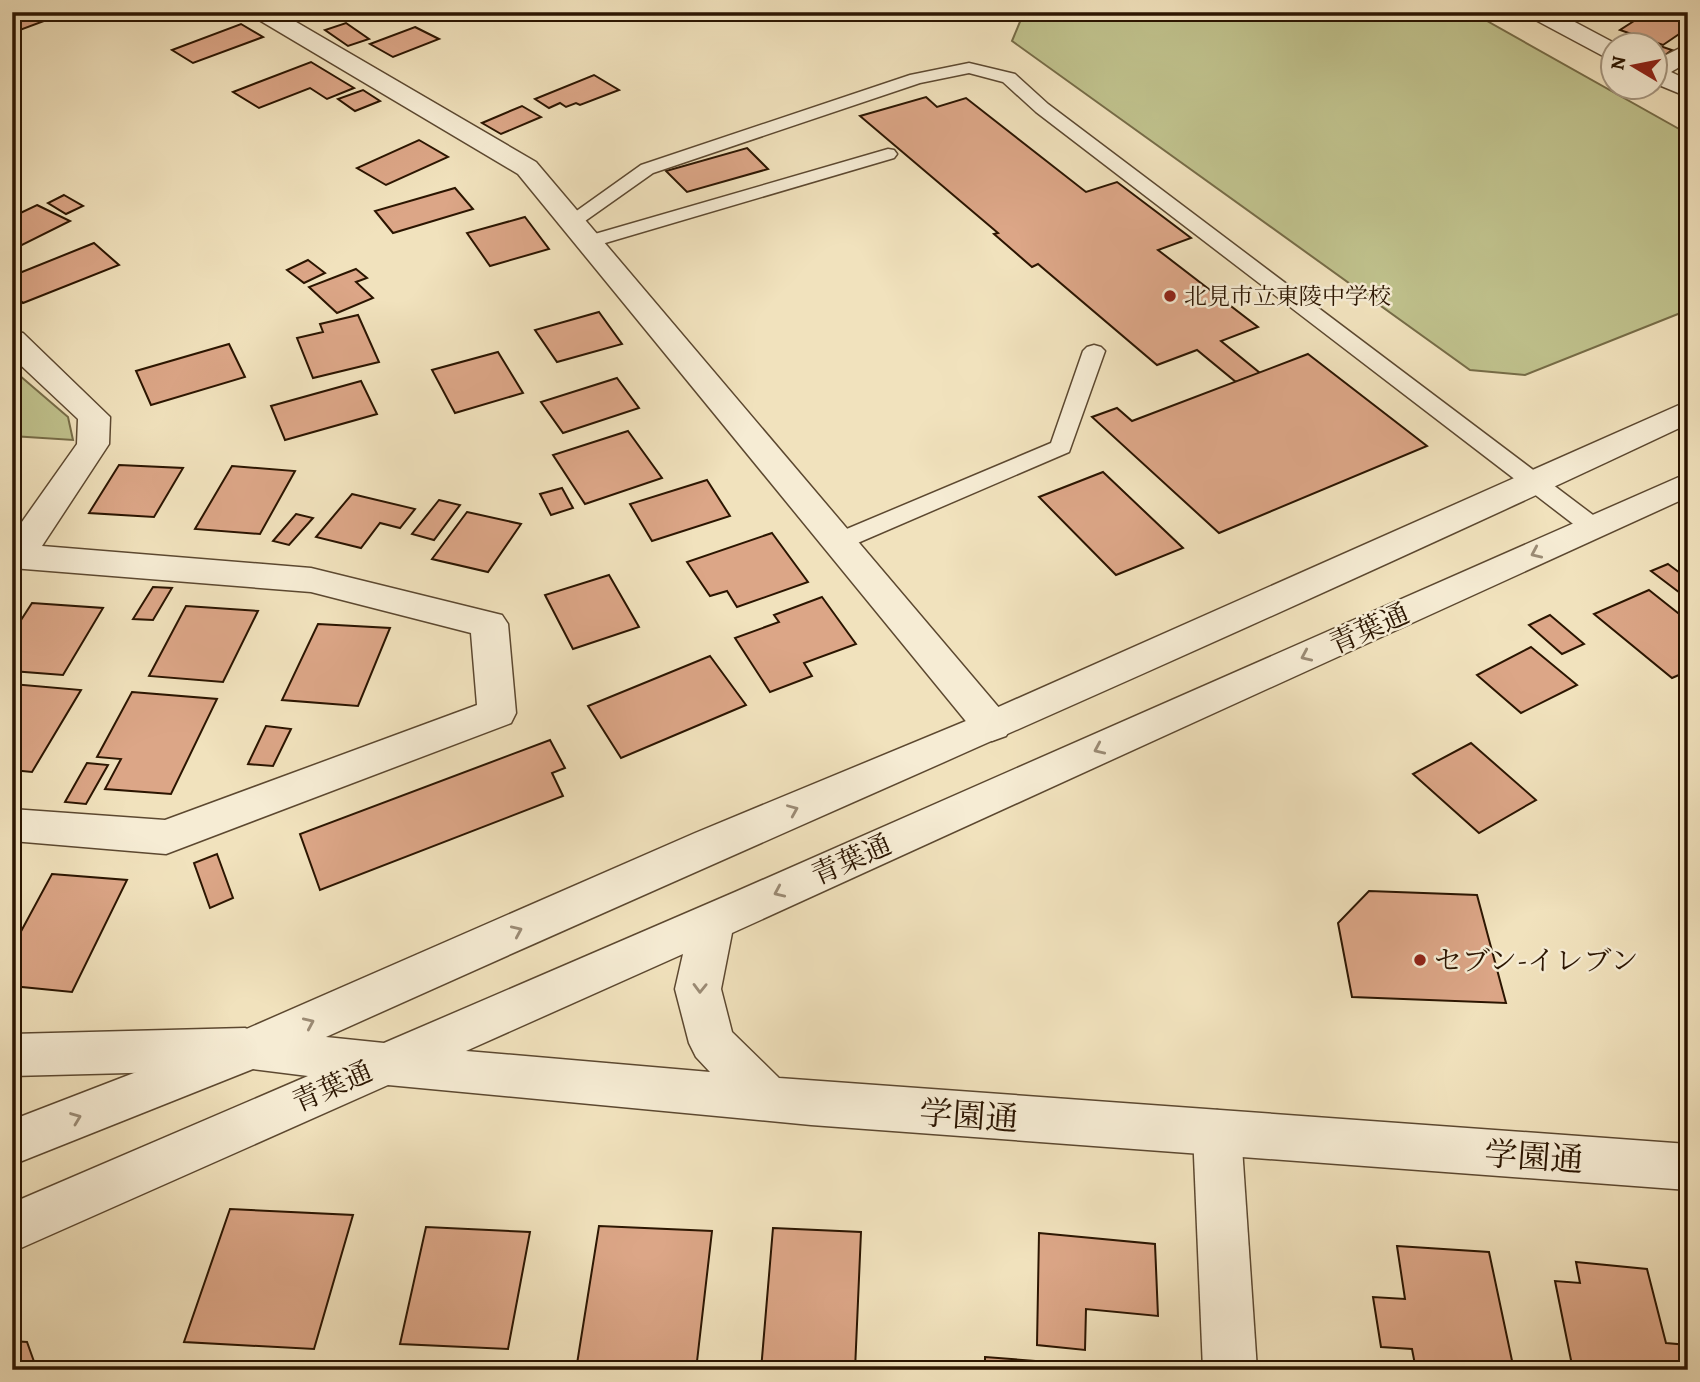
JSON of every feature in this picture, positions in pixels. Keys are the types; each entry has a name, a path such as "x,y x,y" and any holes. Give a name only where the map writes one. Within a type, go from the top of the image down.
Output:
{"street":[{"path":"262,12 527,168 992,726"},
{"path":"1538,12 1598,44"},
{"path":"1668,63 1688,51"},
{"path":"1668,79 1688,90"},
{"path":"12,340 94,417 93,444 15,556"},
{"path":"12,1143 251,1049 710,845 992,726 1688,411"},
{"name":"青葉通","path":"12,1228 712,921 1688,484"},
{"path":"12,825 166,836 497,713 489,624 311,580 15,556"},
{"path":"712,921 698,989 712,1042 767,1099"},
{"path":"12,1055 251,1049"},
{"name":"学園通","path":"251,1049 382,1064 767,1099 1683,1167"},
{"path":"1217,1132 1230,1370"}],"lane":[{"path":"579,232 647,169 916,79 969,68 1009,78 1042,108 1593,527"},
{"path":"579,232 888,154"},
{"path":"838,542 1061,447 1094,351"}],"green space":[{"path":"1024,12 1471,12 1598,83 1598,102 1631,102 1688,134 1688,310 1525,375 1470,370 1012,41"},
{"path":"12,369 68,417 73,440 12,436"}],"building":[{"path":"12,12 68,12 20,30 12,25"},
{"path":"1648,12 1688,24 1688,28 1668,42 1668,32 1620,30"},
{"path":"346,23 369,39 348,46 325,30"},
{"path":"241,24 263,37 193,63 172,50"},
{"path":"415,27 439,39 393,57 370,44"},
{"path":"311,62 354,88 327,99 310,88 259,108 233,92"},
{"path":"594,75 619,90 580,105 576,103 566,107 560,103 549,108 535,99"},
{"path":"363,90 380,101 355,111 338,99"},
{"path":"926,97 937,107 966,98 1086,192 1117,182 1191,238 1158,250 1258,327 1221,341 1260,373 1236,382 1197,350 1157,365 1038,264 1032,267 994,234 998,233 860,116"},
{"path":"522,106 541,117 501,134 482,123"},
{"path":"419,140 448,157 386,185 357,168"},
{"path":"747,148 768,169 687,192 666,171"},
{"path":"455,188 473,209 393,233 375,211"},
{"path":"64,195 83,206 66,214 48,203"},
{"path":"37,205 70,221 12,250 12,217"},
{"path":"525,217 549,249 490,266 467,233"},
{"path":"94,243 119,265 23,303 12,293 12,276"},
{"path":"308,260 325,273 304,283 287,270"},
{"path":"356,269 367,278 356,282 373,298 337,313 309,287"},
{"path":"599,312 622,344 557,362 535,330"},
{"path":"358,315 379,362 313,378 297,338 323,332 320,324"},
{"path":"229,344 245,377 151,405 136,371"},
{"path":"498,352 523,393 455,413 432,370"},
{"path":"1308,354 1427,446 1219,533 1092,417 1117,408 1132,421"},
{"path":"617,378 639,408 563,433 541,402"},
{"path":"361,381 377,414 285,440 271,406"},
{"path":"628,431 662,478 585,504 553,455"},
{"path":"119,465 183,468 154,517 89,513"},
{"path":"232,466 295,471 260,534 195,529"},
{"path":"1103,472 1183,548 1116,575 1039,497"},
{"path":"707,480 730,516 652,541 630,504"},
{"path":"562,488 573,508 551,515 540,494"},
{"path":"352,494 415,509 400,528 380,523 361,548 316,537"},
{"path":"439,500 460,505 434,540 412,534"},
{"path":"467,512 521,524 488,572 432,559"},
{"path":"296,514 313,518 289,545 273,541"},
{"path":"772,533 808,582 737,607 727,591 710,596 687,562"},
{"path":"1668,564 1688,579 1688,599 1651,571"},
{"path":"609,575 639,627 573,649 545,595"},
{"path":"153,587 172,588 153,620 133,619"},
{"path":"1649,590 1688,621 1688,671 1672,678 1594,614"},
{"path":"822,597 856,644 804,663 812,676 770,692 735,638 779,622 774,615"},
{"path":"32,603 103,608 63,675 12,671 12,634"},
{"path":"186,606 258,611 223,682 149,676"},
{"path":"1550,615 1584,644 1562,654 1529,625"},
{"path":"318,624 390,628 358,706 282,700"},
{"path":"1531,647 1577,685 1521,713 1477,675"},
{"path":"710,656 746,705 621,758 588,706"},
{"path":"12,684 81,690 32,772 12,770"},
{"path":"132,692 217,699 171,794 105,789 121,759 97,757"},
{"path":"266,726 291,729 273,766 248,764"},
{"path":"550,740 565,768 552,773 563,796 320,890 300,834"},
{"path":"1471,743 1536,800 1479,833 1413,774"},
{"path":"87,763 108,765 86,804 65,802"},
{"path":"217,854 233,898 210,908 194,863"},
{"path":"52,874 127,880 72,992 12,986 12,948"},
{"name":"セブン-イレブン","path":"1369,891 1477,895 1506,1003 1352,997 1338,923"},
{"path":"230,1209 353,1215 314,1349 184,1342"},
{"path":"599,1226 712,1231 696,1370 576,1370"},
{"path":"426,1227 530,1232 508,1349 400,1344"},
{"path":"773,1228 861,1232 855,1370 761,1370"},
{"path":"1039,1233 1155,1244 1158,1316 1086,1309 1085,1350 1037,1345"},
{"path":"1397,1246 1489,1252 1514,1370 1416,1370 1412,1349 1381,1347 1373,1297 1405,1299"},
{"path":"1576,1262 1647,1269 1666,1343 1688,1345 1688,1370 1573,1370 1555,1281 1580,1283"},
{"path":"12,1341 27,1342 37,1370 12,1370"},
{"path":"985,1357 1100,1366 1100,1370 985,1370"}],"place":[{"name":"北見市立東陵中学校","path":"1170,296"},
{"name":"セブン-イレブン","path":"1420,960"}]}
